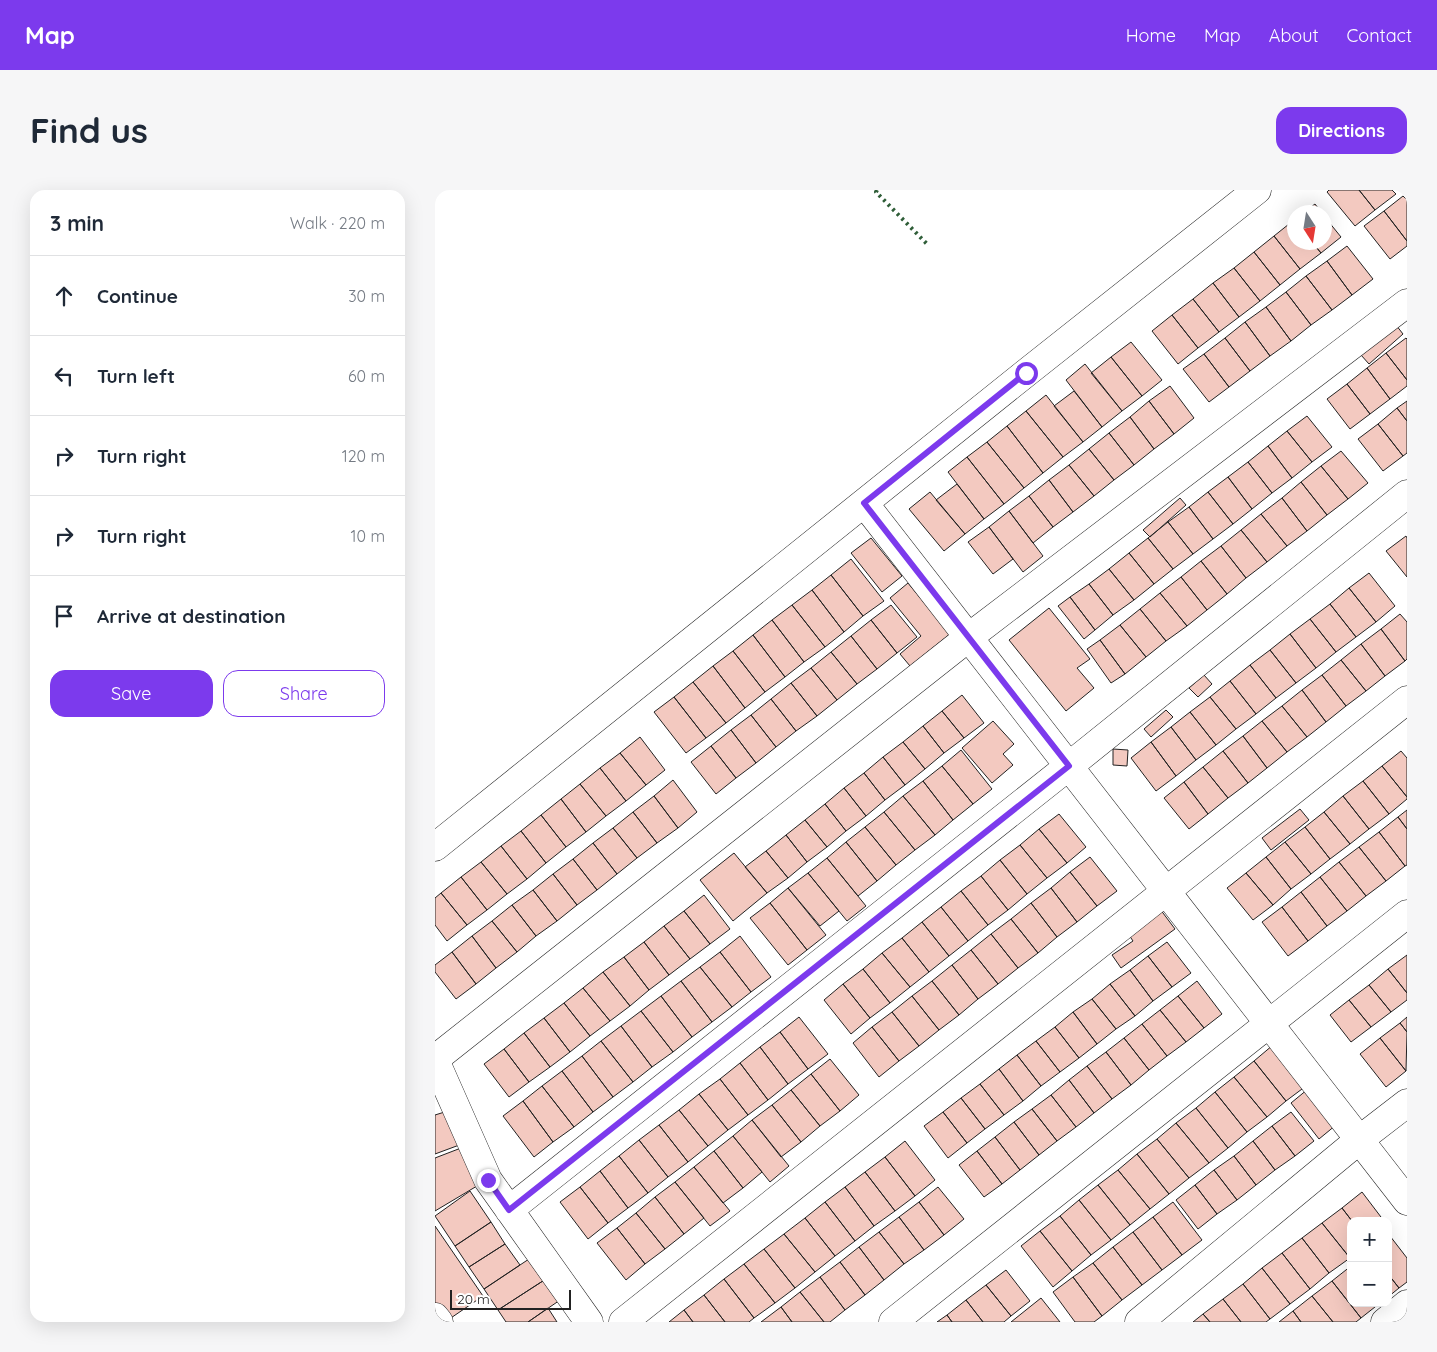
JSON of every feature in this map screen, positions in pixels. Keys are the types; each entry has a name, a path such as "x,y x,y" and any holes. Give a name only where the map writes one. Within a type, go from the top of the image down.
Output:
{"street":[{"path":"435,847 1257,190"},
{"path":"589,1322 488,1180 435,1059 969,637 1407,303"},
{"path":"509,1210 1069,766 1407,494"},
{"path":"864,503 1407,1202"},
{"path":"623,1322 1407,700"},
{"path":"893,1322 1407,914"},
{"path":"1139,1322 1359,1140 1407,1103"},
{"path":"1385,1322 1407,1304"},
{"path":"435,1317 439,1322"}],"building":[{"path":"1329,190 1359,190 1375,210 1355,226 1327,192"},
{"path":"1359,190 1392,190 1396,194 1375,210"},
{"path":"1403,196 1407,200 1407,241 1384,211"},
{"path":"1384,211 1407,241 1407,246 1390,259 1364,226"},
{"path":"1287,226 1287,250 1319,250 1321,253 1300,269 1274,236"},
{"path":"1332,226 1341,237 1332,244"},
{"path":"1274,236 1300,269 1280,285 1254,252"},
{"path":"1347,246 1373,279 1352,295 1327,261"},
{"path":"1254,252 1280,285 1260,301 1234,268"},
{"path":"1327,261 1352,295 1332,310 1306,276"},
{"path":"1234,268 1260,301 1239,317 1213,283"},
{"path":"1306,276 1332,310 1311,325 1286,292"},
{"path":"1213,283 1239,317 1219,332 1193,299"},
{"path":"1286,292 1311,325 1291,341 1266,307"},
{"path":"1193,299 1219,332 1198,348 1172,315"},
{"path":"1266,307 1291,341 1270,356 1245,322"},
{"path":"1172,315 1198,348 1178,364 1152,331"},
{"path":"1245,322 1270,356 1250,371 1225,338"},
{"path":"1396,325 1403,334 1369,364 1361,355"},
{"path":"1225,338 1250,371 1229,387 1204,354"},
{"path":"1407,339 1407,380 1386,353"},
{"path":"1131,342 1162,380 1142,396 1111,357"},
{"path":"1386,353 1407,380 1407,386 1390,399 1367,368"},
{"path":"1204,354 1229,387 1209,402 1183,369"},
{"path":"1111,357 1142,396 1122,411 1091,373"},
{"path":"1085,364 1122,411 1102,427 1066,380"},
{"path":"1367,368 1390,399 1370,414 1347,384"},
{"path":"1347,384 1370,414 1350,429 1327,399"},
{"path":"1170,386 1194,418 1174,434 1149,401"},
{"path":"1074,391 1102,427 1083,442 1054,406"},
{"path":"1046,395 1083,442 1063,457 1026,411"},
{"path":"1149,401 1174,434 1154,449 1130,417"},
{"path":"1407,401 1407,421 1397,408"},
{"path":"1397,408 1407,421 1407,453 1403,456 1378,424"},
{"path":"1026,411 1063,457 1043,473 1007,426"},
{"path":"1307,416 1332,447 1312,462 1287,431"},
{"path":"1130,417 1154,449 1134,465 1109,433"},
{"path":"1378,424 1403,456 1383,471 1358,439"},
{"path":"1007,426 1043,473 1024,488 987,442"},
{"path":"1287,431 1312,462 1292,478 1268,446"},
{"path":"1109,433 1134,465 1114,480 1089,449"},
{"path":"987,442 1024,488 1004,504 967,457"},
{"path":"1268,446 1292,478 1272,493 1248,462"},
{"path":"1089,449 1114,480 1094,496 1069,465"},
{"path":"1341,451 1368,483 1348,499 1321,466"},
{"path":"967,457 1004,504 984,519 948,472"},
{"path":"1248,462 1272,493 1252,509 1228,477"},
{"path":"1069,465 1094,496 1073,512 1049,480"},
{"path":"1321,466 1348,499 1327,515 1301,482"},
{"path":"1228,477 1252,509 1233,524 1208,492"},
{"path":"1049,480 1073,512 1053,527 1029,496"},
{"path":"1301,482 1327,515 1307,531 1282,498"},
{"path":"957,484 984,519 965,534 936,500"},
{"path":"930,492 965,534 944,551 909,509"},
{"path":"1208,492 1233,524 1213,539 1189,507"},
{"path":"1029,496 1053,527 1033,543 1009,511"},
{"path":"1180,498 1186,505 1150,537 1143,530"},
{"path":"1282,498 1307,531 1287,546 1261,514"},
{"path":"1189,507 1213,539 1193,554 1168,522"},
{"path":"1009,511 1043,556 1023,572 989,527"},
{"path":"1261,514 1287,546 1267,562 1241,530"},
{"path":"1168,522 1193,554 1173,569 1148,538"},
{"path":"989,527 1013,559 993,574 968,542"},
{"path":"1241,530 1267,562 1246,578 1221,546"},
{"path":"1406,536 1407,538 1407,577 1386,551"},
{"path":"871,538 902,576 882,592 851,553"},
{"path":"1148,538 1173,569 1154,584 1129,553"},
{"path":"1221,546 1246,578 1227,594 1201,561"},
{"path":"1129,553 1154,584 1134,600 1109,569"},
{"path":"851,559 884,601 863,616 831,575"},
{"path":"1201,561 1227,594 1207,610 1181,577"},
{"path":"1109,569 1134,600 1113,615 1089,584"},
{"path":"1369,573 1395,606 1376,622 1349,588"},
{"path":"831,575 863,616 844,632 812,590"},
{"path":"1181,577 1207,610 1187,626 1160,593"},
{"path":"908,583 950,634 910,666 900,654 921,636 890,598"},
{"path":"1089,584 1113,615 1095,630 1070,597"},
{"path":"1349,588 1376,622 1356,637 1330,604"},
{"path":"812,590 844,632 825,647 792,605"},
{"path":"1160,593 1187,626 1166,641 1140,609"},
{"path":"1070,597 1095,630 1084,639 1058,606"},
{"path":"1330,604 1356,637 1336,652 1310,619"},
{"path":"792,605 825,647 804,662 772,620"},
{"path":"891,605 917,637 897,653 871,620"},
{"path":"1049,608 1090,659 1077,668 1094,688 1066,711 1009,640"},
{"path":"1140,609 1166,641 1146,657 1120,625"},
{"path":"1400,614 1407,622 1407,659 1405,661 1381,629"},
{"path":"1310,619 1336,652 1316,668 1290,634"},
{"path":"772,620 804,662 785,677 753,635"},
{"path":"871,620 897,653 877,669 851,636"},
{"path":"1120,625 1146,657 1125,674 1100,640"},
{"path":"1381,629 1405,661 1385,676 1361,644"},
{"path":"1290,634 1316,668 1296,683 1270,650"},
{"path":"753,635 785,677 765,692 733,651"},
{"path":"851,636 877,669 857,684 831,652"},
{"path":"1100,640 1125,674 1111,683 1087,649"},
{"path":"1361,644 1385,676 1366,691 1341,660"},
{"path":"1270,650 1296,683 1276,698 1250,665"},
{"path":"733,651 765,692 745,708 713,666"},
{"path":"831,652 857,684 837,700 811,668"},
{"path":"1341,660 1366,691 1346,706 1322,675"},
{"path":"1250,665 1276,698 1256,714 1230,681"},
{"path":"713,666 745,708 726,723 693,682"},
{"path":"811,668 837,700 817,716 791,683"},
{"path":"1204,675 1212,684 1198,697 1189,688"},
{"path":"1322,675 1346,706 1326,722 1302,690"},
{"path":"1230,681 1256,714 1236,729 1210,697"},
{"path":"693,682 726,723 706,738 674,697"},
{"path":"791,683 817,716 796,731 771,699"},
{"path":"1302,690 1326,722 1307,737 1282,706"},
{"path":"962,695 984,723 964,738 942,711"},
{"path":"674,697 706,738 686,753 654,712"},
{"path":"1210,697 1236,729 1216,745 1190,712"},
{"path":"771,699 796,731 776,747 751,715"},
{"path":"1282,706 1307,737 1287,752 1262,721"},
{"path":"1166,710 1173,717 1151,737 1144,729"},
{"path":"942,711 964,738 944,753 923,726"},
{"path":"1190,712 1216,745 1196,760 1171,727"},
{"path":"751,715 776,747 756,763 731,730"},
{"path":"993,721 1014,744 1003,754 1013,765 992,783 962,748"},
{"path":"1262,721 1287,752 1267,768 1243,736"},
{"path":"923,726 944,753 925,769 903,742"},
{"path":"1171,727 1196,760 1176,776 1151,742"},
{"path":"731,730 756,763 736,778 711,746"},
{"path":"1243,736 1267,768 1248,783 1223,751"},
{"path":"640,737 665,770 646,785 620,753"},
{"path":"903,742 925,769 905,785 883,757"},
{"path":"1151,742 1176,776 1156,791 1131,758"},
{"path":"711,746 736,778 716,794 691,762"},
{"path":"1113,749 1128,750 1127,766 1113,765"},
{"path":"961,750 992,789 973,804 942,766"},
{"path":"1223,751 1248,783 1228,798 1203,767"},
{"path":"1401,751 1407,758 1407,797 1382,766"},
{"path":"620,753 646,785 626,801 600,768"},
{"path":"883,757 905,785 885,800 864,773"},
{"path":"942,766 973,804 953,820 923,781"},
{"path":"1382,766 1407,797 1389,814 1363,781"},
{"path":"1203,767 1228,798 1208,814 1184,782"},
{"path":"600,768 626,801 606,816 580,784"},
{"path":"864,773 885,800 866,816 844,788"},
{"path":"673,780 697,812 678,828 654,796"},
{"path":"923,781 953,820 935,835 903,796"},
{"path":"1363,781 1389,814 1369,829 1343,796"},
{"path":"1184,782 1208,814 1189,829 1164,798"},
{"path":"580,784 606,816 586,832 561,799"},
{"path":"844,788 866,816 846,831 825,804"},
{"path":"654,796 678,828 657,843 633,812"},
{"path":"903,796 935,835 915,850 884,812"},
{"path":"1343,796 1369,829 1350,844 1324,812"},
{"path":"561,799 586,832 566,847 541,815"},
{"path":"825,804 846,831 827,847 805,820"},
{"path":"1300,809 1309,820 1271,850 1262,838"},
{"path":"1407,810 1407,829 1398,817"},
{"path":"633,812 657,843 637,858 613,828"},
{"path":"884,812 915,850 896,865 865,827"},
{"path":"1324,812 1350,844 1330,859 1305,827"},
{"path":"1059,814 1086,847 1067,863 1039,829"},
{"path":"541,815 566,847 546,863 521,831"},
{"path":"1398,817 1407,829 1407,865 1405,866 1379,832"},
{"path":"805,820 827,847 807,862 786,835"},
{"path":"865,827 896,865 877,881 846,842"},
{"path":"1305,827 1330,859 1311,874 1285,842"},
{"path":"613,828 637,858 617,874 593,843"},
{"path":"1039,829 1067,863 1047,878 1020,845"},
{"path":"521,831 546,863 527,879 501,846"},
{"path":"1379,832 1405,866 1386,881 1359,847"},
{"path":"786,835 807,862 788,878 766,851"},
{"path":"846,842 877,881 858,896 827,858"},
{"path":"1285,842 1311,874 1291,889 1266,857"},
{"path":"593,843 617,874 597,890 573,859"},
{"path":"1020,845 1047,878 1027,894 1000,860"},
{"path":"501,846 527,879 507,894 481,862"},
{"path":"1359,847 1386,881 1366,896 1339,862"},
{"path":"766,851 788,878 767,893 745,867"},
{"path":"734,853 767,893 733,921 700,880"},
{"path":"1090,857 1117,891 1097,906 1070,872"},
{"path":"1266,857 1291,889 1273,905 1246,873"},
{"path":"827,858 866,906 847,921 808,873"},
{"path":"573,859 597,890 577,905 553,874"},
{"path":"1000,860 1027,894 1008,910 981,876"},
{"path":"481,862 507,894 487,910 461,877"},
{"path":"1339,862 1366,896 1347,911 1320,877"},
{"path":"1070,872 1097,906 1077,922 1051,888"},
{"path":"808,873 839,911 820,926 788,888"},
{"path":"1246,873 1273,905 1253,920 1227,888"},
{"path":"553,874 577,905 557,921 533,890"},
{"path":"981,876 1008,910 988,925 961,891"},
{"path":"461,877 487,910 467,925 441,893"},
{"path":"1320,877 1347,911 1327,926 1301,892"},
{"path":"788,888 826,935 807,950 770,903"},
{"path":"1051,888 1077,922 1057,937 1031,903"},
{"path":"533,890 557,921 536,936 512,905"},
{"path":"961,891 988,925 968,941 941,907"},
{"path":"1301,892 1327,926 1308,941 1282,907"},
{"path":"441,893 467,925 447,941 435,925 435,898"},
{"path":"704,895 730,929 710,944 684,911"},
{"path":"770,903 807,950 788,965 750,918"},
{"path":"1031,903 1057,937 1038,953 1011,919"},
{"path":"512,905 536,936 517,952 492,921"},
{"path":"941,907 968,941 949,956 922,922"},
{"path":"1282,907 1308,941 1288,956 1262,922"},
{"path":"1160,909 1175,929 1121,968 1112,955 1133,941 1127,932"},
{"path":"684,911 710,944 690,959 664,926"},
{"path":"1011,919 1038,953 1018,968 991,934"},
{"path":"492,921 517,952 496,968 472,936"},
{"path":"922,922 949,956 929,972 902,938"},
{"path":"664,926 690,959 669,975 644,942"},
{"path":"991,934 1018,968 998,984 971,950"},
{"path":"472,936 496,968 476,984 452,952"},
{"path":"740,936 771,977 751,992 720,952"},
{"path":"902,938 929,972 910,987 882,953"},
{"path":"644,942 669,975 649,990 624,957"},
{"path":"1167,942 1191,973 1172,987 1148,956"},
{"path":"971,950 998,984 978,999 952,965"},
{"path":"452,952 476,984 456,999 435,972 435,965"},
{"path":"720,952 751,992 732,1007 700,967"},
{"path":"882,953 910,987 890,1003 863,969"},
{"path":"1407,955 1407,993 1388,969"},
{"path":"1148,956 1172,987 1153,1001 1130,970"},
{"path":"624,957 649,990 630,1006 603,972"},
{"path":"952,965 978,999 959,1015 932,981"},
{"path":"700,967 732,1007 712,1022 681,981"},
{"path":"863,969 890,1003 870,1018 843,984"},
{"path":"1388,969 1407,993 1407,1000 1391,1012 1369,985"},
{"path":"1130,970 1153,1001 1135,1016 1110,984"},
{"path":"603,972 630,1006 610,1021 583,988"},
{"path":"681,981 712,1022 692,1037 661,996"},
{"path":"932,981 959,1015 939,1030 912,996"},
{"path":"1197,981 1222,1014 1204,1028 1178,996"},
{"path":"843,984 870,1018 851,1034 824,1000"},
{"path":"1110,984 1135,1016 1116,1029 1092,999"},
{"path":"1369,985 1391,1012 1371,1027 1349,1000"},
{"path":"583,988 610,1021 590,1036 564,1003"},
{"path":"661,996 692,1037 673,1052 641,1011"},
{"path":"912,996 939,1030 919,1046 892,1012"},
{"path":"1178,996 1204,1028 1186,1042 1160,1010"},
{"path":"1092,999 1116,1029 1097,1044 1073,1012"},
{"path":"1349,1000 1371,1027 1351,1042 1330,1015"},
{"path":"564,1003 590,1036 570,1052 544,1018"},
{"path":"1160,1010 1186,1042 1167,1056 1142,1024"},
{"path":"641,1011 673,1052 652,1067 621,1026"},
{"path":"892,1012 919,1046 899,1061 872,1027"},
{"path":"1073,1012 1097,1044 1079,1058 1055,1027"},
{"path":"799,1017 828,1054 808,1069 780,1032"},
{"path":"1407,1017 1407,1032 1400,1023"},
{"path":"544,1018 570,1052 550,1067 524,1033"},
{"path":"1400,1023 1407,1032 1406,1071 1380,1038"},
{"path":"1142,1024 1167,1056 1149,1070 1124,1038"},
{"path":"621,1026 652,1067 633,1082 601,1041"},
{"path":"872,1027 899,1061 879,1077 853,1043"},
{"path":"1055,1027 1079,1058 1060,1072 1036,1041"},
{"path":"780,1032 808,1069 788,1084 760,1047"},
{"path":"524,1033 550,1067 529,1082 504,1049"},
{"path":"1124,1038 1149,1070 1131,1085 1106,1052"},
{"path":"1380,1038 1406,1071 1386,1087 1360,1054"},
{"path":"601,1041 633,1082 613,1097 582,1056"},
{"path":"1036,1041 1060,1072 1041,1086 1017,1055"},
{"path":"1273,1045 1306,1086 1286,1101 1254,1061"},
{"path":"760,1047 788,1084 768,1100 740,1063"},
{"path":"504,1049 529,1082 509,1097 484,1064"},
{"path":"1106,1052 1131,1085 1112,1099 1087,1066"},
{"path":"1017,1055 1041,1086 1023,1101 999,1069"},
{"path":"582,1056 613,1097 593,1112 562,1071"},
{"path":"830,1059 859,1095 840,1111 811,1074"},
{"path":"1254,1061 1286,1101 1267,1117 1234,1077"},
{"path":"740,1063 768,1100 748,1115 720,1079"},
{"path":"1087,1066 1112,1099 1094,1113 1069,1080"},
{"path":"999,1069 1023,1101 1004,1115 980,1084"},
{"path":"562,1071 593,1112 574,1127 542,1086"},
{"path":"811,1074 840,1111 820,1126 791,1090"},
{"path":"1234,1077 1267,1117 1247,1132 1215,1092"},
{"path":"720,1079 748,1115 728,1130 699,1094"},
{"path":"1069,1080 1094,1113 1076,1127 1051,1095"},
{"path":"980,1084 1004,1115 985,1129 961,1098"},
{"path":"542,1086 574,1127 553,1142 523,1101"},
{"path":"1308,1089 1336,1125 1319,1139 1291,1103"},
{"path":"791,1090 820,1126 801,1142 772,1105"},
{"path":"1215,1092 1247,1132 1228,1148 1196,1108"},
{"path":"699,1094 728,1130 708,1146 679,1110"},
{"path":"1051,1095 1076,1127 1057,1141 1032,1109"},
{"path":"961,1098 985,1129 967,1143 943,1112"},
{"path":"523,1101 553,1142 534,1157 503,1116"},
{"path":"772,1105 801,1142 781,1157 752,1120"},
{"path":"1196,1108 1228,1148 1209,1163 1176,1123"},
{"path":"1032,1109 1057,1141 1039,1155 1014,1122"},
{"path":"451,1110 462,1144 435,1154 435,1115"},
{"path":"679,1110 708,1146 688,1162 659,1125"},
{"path":"943,1112 967,1143 948,1158 924,1126"},
{"path":"1291,1112 1314,1141 1295,1156 1272,1126"},
{"path":"752,1120 789,1166 770,1182 733,1136"},
{"path":"1014,1122 1039,1155 1020,1170 995,1137"},
{"path":"1176,1123 1209,1163 1189,1178 1157,1139"},
{"path":"659,1125 688,1162 668,1177 639,1140"},
{"path":"1272,1126 1295,1156 1275,1170 1253,1141"},
{"path":"733,1136 762,1172 743,1188 714,1151"},
{"path":"995,1137 1020,1170 1002,1184 977,1151"},
{"path":"1157,1139 1189,1178 1169,1194 1137,1154"},
{"path":"639,1140 668,1177 648,1193 619,1156"},
{"path":"905,1141 935,1180 915,1196 885,1157"},
{"path":"1253,1141 1275,1170 1256,1185 1234,1156"},
{"path":"461,1148 482,1183 435,1211 435,1158"},
{"path":"714,1151 743,1188 723,1203 694,1167"},
{"path":"977,1151 1002,1184 984,1197 959,1165"},
{"path":"1137,1154 1169,1194 1150,1209 1118,1170"},
{"path":"619,1156 648,1193 628,1208 600,1171"},
{"path":"1234,1156 1256,1185 1237,1200 1214,1170"},
{"path":"885,1157 915,1196 895,1211 865,1172"},
{"path":"694,1167 730,1211 710,1226 675,1182"},
{"path":"1118,1170 1150,1209 1130,1225 1098,1185"},
{"path":"1214,1170 1237,1200 1217,1214 1195,1185"},
{"path":"600,1171 628,1208 608,1223 580,1187"},
{"path":"865,1172 895,1211 874,1226 845,1187"},
{"path":"675,1182 704,1218 684,1234 655,1197"},
{"path":"1098,1185 1130,1225 1111,1240 1079,1200"},
{"path":"1195,1185 1217,1214 1198,1229 1176,1200"},
{"path":"580,1187 608,1223 588,1239 560,1202"},
{"path":"845,1187 874,1226 855,1241 825,1202"},
{"path":"938,1187 964,1219 944,1235 919,1202"},
{"path":"470,1191 491,1222 455,1246 435,1216"},
{"path":"1362,1192 1381,1217 1349,1217 1342,1208"},
{"path":"655,1197 684,1234 665,1249 636,1213"},
{"path":"1079,1200 1111,1240 1091,1255 1060,1216"},
{"path":"825,1202 855,1241 835,1256 805,1218"},
{"path":"919,1202 944,1235 924,1250 899,1217"},
{"path":"1173,1202 1202,1240 1182,1255 1153,1217"},
{"path":"1342,1208 1349,1217 1347,1217 1347,1254 1322,1223"},
{"path":"636,1213 665,1249 645,1264 617,1228"},
{"path":"1060,1216 1091,1255 1072,1271 1040,1231"},
{"path":"899,1217 924,1250 904,1264 879,1232"},
{"path":"1153,1217 1182,1255 1162,1270 1133,1232"},
{"path":"805,1218 835,1256 815,1272 784,1234"},
{"path":"491,1222 505,1244 469,1267 455,1246"},
{"path":"1322,1223 1347,1254 1347,1260 1329,1273 1302,1238"},
{"path":"435,1226 483,1296 445,1322 435,1310"},
{"path":"617,1228 645,1264 626,1280 597,1243"},
{"path":"1040,1231 1072,1271 1053,1287 1021,1246"},
{"path":"879,1232 904,1264 884,1280 859,1247"},
{"path":"1133,1232 1162,1270 1142,1285 1113,1247"},
{"path":"784,1234 815,1272 795,1288 764,1249"},
{"path":"1302,1238 1329,1273 1310,1289 1282,1253"},
{"path":"1392,1239 1407,1258 1407,1282 1399,1288 1392,1279"},
{"path":"505,1244 520,1265 484,1289 469,1267"},
{"path":"859,1247 884,1280 865,1295 840,1262"},
{"path":"1113,1247 1142,1285 1122,1300 1093,1263"},
{"path":"764,1249 795,1288 775,1303 744,1264"},
{"path":"1282,1253 1310,1289 1290,1304 1262,1268"},
{"path":"535,1255 549,1277 498,1310 484,1289"},
{"path":"840,1262 865,1295 845,1310 820,1277"},
{"path":"1093,1263 1122,1300 1102,1316 1073,1277"},
{"path":"744,1264 775,1303 754,1318 724,1279"},
{"path":"1262,1268 1290,1304 1270,1319 1243,1284"},
{"path":"1347,1269 1347,1300 1332,1281"},
{"path":"1006,1270 1030,1301 1011,1316 986,1285"},
{"path":"549,1277 563,1298 528,1322 506,1322 498,1310"},
{"path":"820,1277 845,1310 830,1322 824,1322 800,1292"},
{"path":"1073,1277 1102,1316 1094,1322 1075,1322 1053,1292"},
{"path":"724,1279 754,1318 749,1322 725,1322 704,1295"},
{"path":"1392,1279 1399,1288 1392,1294"},
{"path":"1332,1281 1347,1300 1347,1307 1352,1307 1361,1318 1356,1322 1333,1322 1312,1296"},
{"path":"1243,1284 1270,1319 1266,1322 1241,1322 1223,1299"},
{"path":"986,1285 1011,1316 1004,1322 983,1322 966,1300"},
{"path":"800,1292 824,1322 792,1322 781,1307"},
{"path":"704,1295 725,1322 693,1322 684,1310"},
{"path":"1312,1296 1333,1322 1301,1322 1293,1311"},
{"path":"1041,1298 1060,1322 1011,1322"},
{"path":"1223,1299 1241,1322 1210,1322 1203,1314"},
{"path":"966,1300 983,1322 952,1322 947,1315"},
{"path":"781,1307 792,1322 761,1322"},
{"path":"1352,1307 1375,1307 1361,1318"},
{"path":"548,1308 557,1322 528,1322"},
{"path":"684,1310 693,1322 669,1322"},
{"path":"1293,1311 1301,1322 1279,1322"},
{"path":"1203,1314 1210,1322 1193,1322"},
{"path":"947,1315 952,1322 937,1322"}],"hedge":[{"path":"877,190 876,192 928,245"}],"route":[{"path":"488,1180 509,1210 1069,766 864,503 1026,373"}]}
